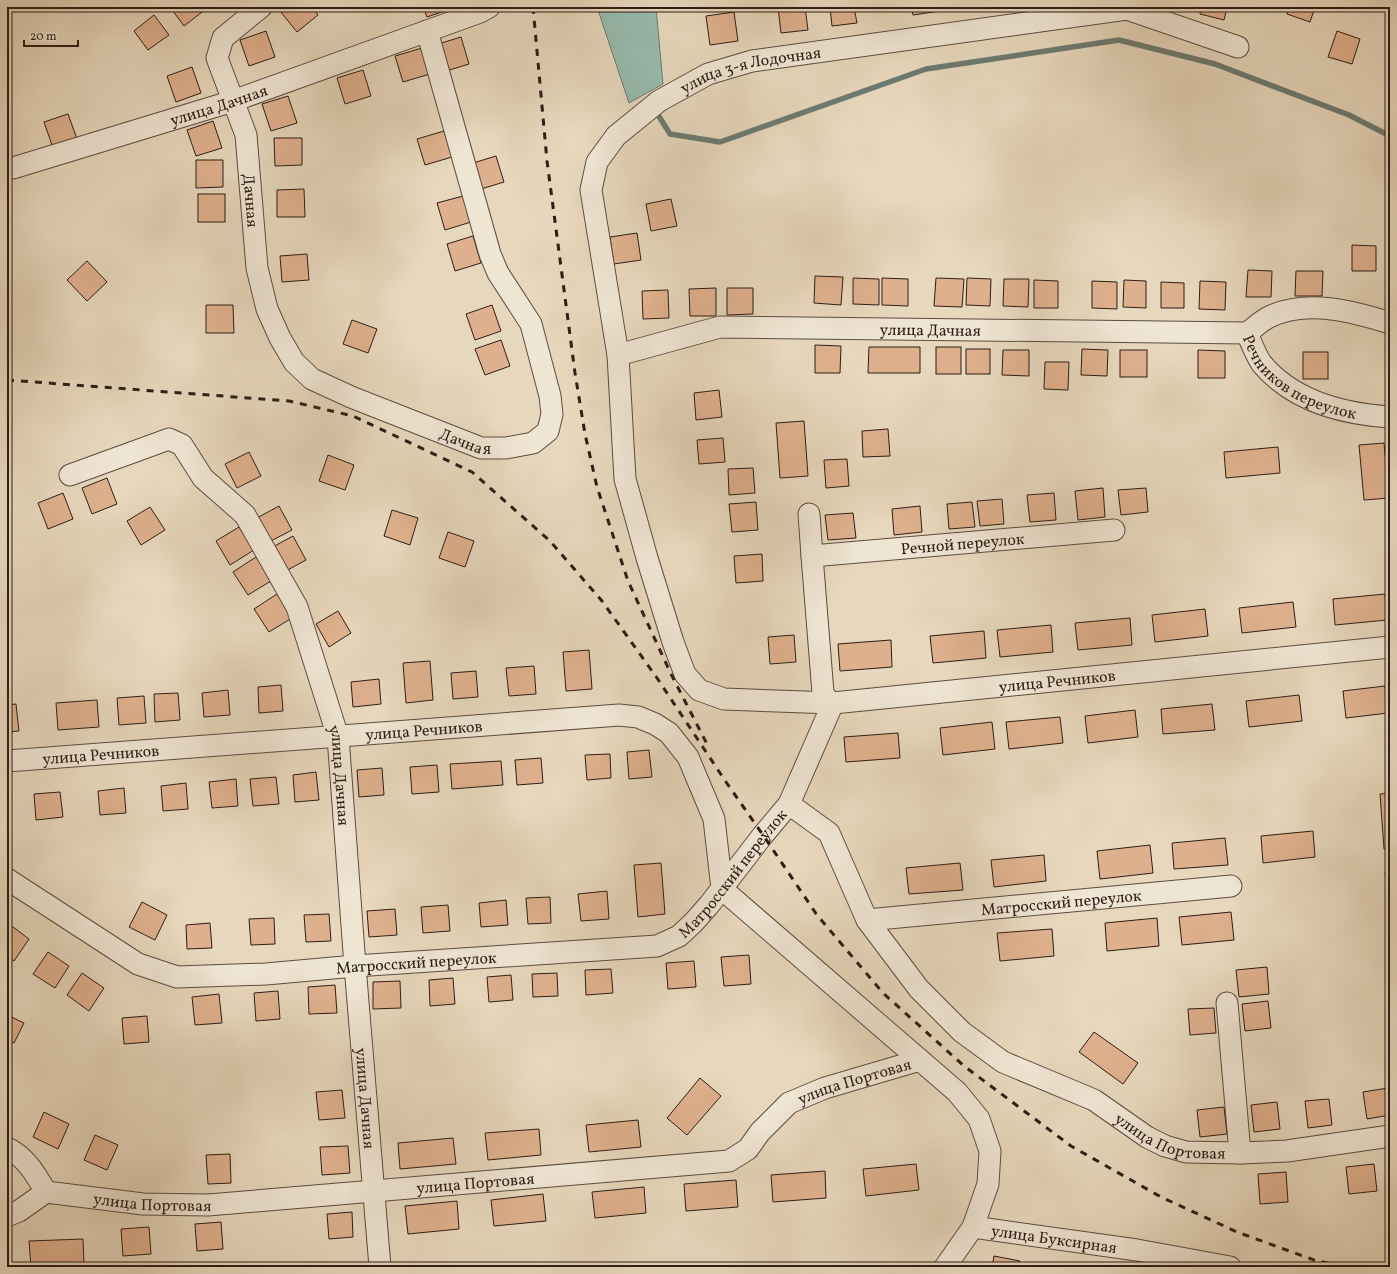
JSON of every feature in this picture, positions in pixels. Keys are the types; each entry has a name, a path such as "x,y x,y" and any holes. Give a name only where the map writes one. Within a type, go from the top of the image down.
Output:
{"street":[{"name":"Дачная","path":"261,7 223,38 217,58 246,135 256,268 267,309 280,338 294,362 312,379 350,397 481,448 506,448 533,443 548,431 552,414 550,396 531,324 498,273 490,254 427,31"},
{"path":"427,31 489,7"},
{"name":"улица 3-я Лодочная","path":"724,699 699,690 685,674 647,558 625,479 618,355 591,190 597,162 616,136 659,101 708,74 752,61 1127,8 1238,47"},
{"name":"улица Дачная","path":"7,168 14,168 234,101 427,31"},
{"name":"Речников переулок","path":"1390,323 1358,313 1302,308 1285,311 1268,318 1247,333 1261,363 1283,385 1319,404 1370,416 1390,417"},
{"name":"улица Дачная","path":"618,355 720,327 1247,333"},
{"name":"улица Дачная","path":"70,475 169,440 182,445 203,478 245,515 297,607 338,737 380,1267"},
{"path":"789,804 833,703 827,699 824,693 809,514"},
{"name":"Речной переулок","path":"812,556 1114,530"},
{"name":"улица Речников","path":"724,699 833,703 1390,647"},
{"name":"улица Речников","path":"7,760 338,737 619,715 638,717 655,724 669,733 688,757 714,819 722,889"},
{"name":"Матросский переулок","path":"7,879 138,964 177,977 266,974 355,966 657,946 679,936 709,906 763,835 789,804"},
{"name":"улица Портовая","path":"789,804 829,832 867,920 919,989 962,1032 1003,1062 1094,1100 1147,1137 1165,1146 1186,1152 1240,1153 1287,1151 1390,1136"},
{"name":"Матросский переулок","path":"867,920 1231,886"},
{"path":"722,889 957,1092 979,1119 990,1151 988,1184 972,1227 945,1267"},
{"name":"улица Портовая","path":"1227,1003 1240,1153"},
{"name":"улица Портовая","path":"46,1192 143,1204 208,1205 729,1161 748,1149 760,1132 789,1103 825,1088 920,1060"},
{"path":"7,1148 16,1152 32,1170 46,1192 19,1211 7,1216"},
{"name":"улица Буксирная","path":"972,1227 1137,1250 1230,1267"}],"shaded area":[{"path":"597,7 656,7 663,84 629,103"}],"building":[{"path":"170,7 205,7 206,9 184,26"},
{"path":"284,7 312,7 318,15 297,32 280,11"},
{"path":"423,7 452,7 453,8 427,17"},
{"path":"778,7 805,7 808,30 781,33"},
{"path":"830,7 854,7 857,23 832,26"},
{"path":"911,7 940,7 940,11 913,15"},
{"path":"952,7 971,7 952,10"},
{"path":"1201,7 1227,7 1224,20 1200,14"},
{"path":"1289,7 1315,7 1310,22 1287,14"},
{"path":"734,12 738,41 710,45 706,16"},
{"path":"154,15 169,35 148,50 134,31"},
{"path":"266,31 275,57 249,66 240,40"},
{"path":"1337,31 1360,39 1352,64 1328,57"},
{"path":"461,37 469,64 443,72 435,45"},
{"path":"422,48 430,74 403,82 395,56"},
{"path":"192,67 201,93 176,102 167,76"},
{"path":"363,70 371,96 345,104 337,78"},
{"path":"288,96 297,123 271,131 262,104"},
{"path":"68,114 77,139 53,148 44,122"},
{"path":"213,121 222,148 196,156 187,130"},
{"path":"444,131 452,157 425,165 417,139"},
{"path":"274,138 302,138 302,165 275,166"},
{"path":"496,156 504,182 478,190 470,164"},
{"path":"196,160 223,160 223,187 196,188"},
{"path":"304,189 305,217 277,217 277,190"},
{"path":"198,194 225,194 225,222 198,222"},
{"path":"463,196 471,222 445,230 437,203"},
{"path":"671,199 677,226 651,231 646,204"},
{"path":"637,233 641,260 614,264 610,237"},
{"path":"473,236 481,263 455,271 447,244"},
{"path":"1352,245 1376,246 1376,271 1352,271"},
{"path":"307,254 309,280 282,282 280,256"},
{"path":"87,261 107,282 87,301 67,280"},
{"path":"1248,270 1272,271 1271,297 1246,297"},
{"path":"1296,271 1323,271 1322,296 1295,296"},
{"path":"815,276 843,277 841,305 814,303"},
{"path":"853,278 879,279 879,305 853,304"},
{"path":"882,278 908,279 908,306 882,305"},
{"path":"936,278 964,279 962,307 934,306"},
{"path":"967,278 991,279 990,306 966,305"},
{"path":"1004,279 1029,279 1028,307 1003,306"},
{"path":"1034,280 1058,281 1058,308 1034,308"},
{"path":"1124,280 1146,281 1146,308 1123,307"},
{"path":"1092,281 1117,282 1117,309 1092,308"},
{"path":"1200,281 1226,282 1225,310 1199,309"},
{"path":"1161,282 1184,283 1184,308 1161,308"},
{"path":"716,288 716,316 690,316 689,289"},
{"path":"727,288 753,288 753,314 727,315"},
{"path":"668,290 669,318 643,319 642,291"},
{"path":"206,305 233,305 234,333 206,333"},
{"path":"492,305 501,331 475,340 466,314"},
{"path":"352,320 377,329 368,353 343,344"},
{"path":"501,340 510,366 485,375 475,349"},
{"path":"815,345 841,346 840,373 815,373"},
{"path":"869,347 920,347 920,373 868,373"},
{"path":"936,347 961,347 961,374 936,374"},
{"path":"966,349 990,349 990,374 966,374"},
{"path":"1082,349 1108,350 1107,376 1081,375"},
{"path":"1003,350 1029,350 1029,376 1002,375"},
{"path":"1120,350 1147,350 1147,377 1120,377"},
{"path":"1198,350 1225,351 1225,378 1198,378"},
{"path":"1303,352 1328,352 1328,379 1303,379"},
{"path":"1045,362 1069,362 1068,390 1044,389"},
{"path":"719,390 722,417 696,420 694,393"},
{"path":"804,421 808,476 780,478 776,423"},
{"path":"888,429 890,456 863,457 862,431"},
{"path":"723,438 725,462 699,464 697,440"},
{"path":"1384,443 1389,498 1364,500 1359,445"},
{"path":"1278,447 1280,473 1226,478 1224,452"},
{"path":"249,452 261,476 237,488 225,464"},
{"path":"328,455 354,465 345,490 319,481"},
{"path":"847,459 849,486 826,488 824,460"},
{"path":"753,468 755,493 729,495 728,469"},
{"path":"107,478 117,504 92,514 82,488"},
{"path":"1103,488 1105,517 1078,520 1075,491"},
{"path":"1146,488 1148,512 1121,515 1118,490"},
{"path":"63,493 73,519 48,529 38,503"},
{"path":"1054,493 1056,520 1030,522 1027,495"},
{"path":"1002,499 1004,524 980,526 977,501"},
{"path":"756,502 758,530 732,532 729,504"},
{"path":"972,502 975,527 949,529 947,504"},
{"path":"279,506 292,530 267,543 255,519"},
{"path":"920,506 922,532 894,535 892,509"},
{"path":"150,507 165,530 141,545 127,521"},
{"path":"392,510 418,518 410,545 384,536"},
{"path":"853,513 856,538 828,540 825,515"},
{"path":"239,527 254,550 230,565 216,541"},
{"path":"448,532 474,541 465,567 439,558"},
{"path":"293,536 306,560 282,573 269,549"},
{"path":"762,554 763,581 736,583 734,556"},
{"path":"256,557 271,581 248,595 233,572"},
{"path":"277,594 292,618 269,632 254,609"},
{"path":"1385,594 1387,620 1335,625 1333,599"},
{"path":"1293,602 1296,627 1242,633 1239,608"},
{"path":"1205,609 1208,636 1155,642 1152,615"},
{"path":"338,611 351,633 329,647 316,624"},
{"path":"1130,618 1132,645 1078,650 1075,623"},
{"path":"1051,625 1053,652 1000,657 997,630"},
{"path":"984,631 986,658 933,663 930,636"},
{"path":"794,635 796,662 770,664 768,637"},
{"path":"891,640 892,667 840,671 838,644"},
{"path":"589,650 592,689 566,691 563,652"},
{"path":"430,661 433,700 406,703 403,663"},
{"path":"534,666 536,694 509,696 506,668"},
{"path":"476,671 478,697 453,699 451,673"},
{"path":"379,679 381,704 353,707 351,682"},
{"path":"281,685 283,711 259,713 258,687"},
{"path":"1385,686 1388,713 1346,718 1343,691"},
{"path":"228,690 230,715 204,717 202,693"},
{"path":"178,693 180,720 155,722 154,694"},
{"path":"1299,695 1302,721 1249,727 1246,701"},
{"path":"144,696 146,723 119,725 117,698"},
{"path":"97,700 99,727 58,730 56,703"},
{"path":"16,704 19,731 7,732 7,705"},
{"path":"1212,704 1215,730 1163,734 1161,709"},
{"path":"1135,710 1138,737 1088,743 1085,716"},
{"path":"1060,717 1063,743 1009,749 1006,722"},
{"path":"992,722 995,749 943,755 940,728"},
{"path":"898,733 900,758 846,762 844,737"},
{"path":"649,750 652,777 629,779 627,752"},
{"path":"610,754 611,778 587,780 585,755"},
{"path":"541,758 543,783 517,785 515,760"},
{"path":"501,761 503,785 452,789 450,764"},
{"path":"437,765 439,792 412,794 410,767"},
{"path":"382,768 384,795 359,797 357,770"},
{"path":"316,772 319,800 295,802 293,775"},
{"path":"276,777 279,804 253,806 250,779"},
{"path":"236,779 238,806 212,808 209,782"},
{"path":"186,783 188,809 163,811 161,786"},
{"path":"124,788 126,813 100,815 98,791"},
{"path":"60,792 63,817 36,820 34,794"},
{"path":"1390,793 1390,848 1384,849 1380,794"},
{"path":"1313,831 1315,857 1263,863 1261,836"},
{"path":"1225,838 1228,865 1174,869 1172,843"},
{"path":"1150,845 1153,873 1100,879 1097,851"},
{"path":"1044,855 1046,881 994,887 991,860"},
{"path":"661,863 665,914 638,917 634,865"},
{"path":"960,863 963,890 909,894 906,868"},
{"path":"1385,873 1390,873 1390,923"},
{"path":"607,891 609,919 581,921 578,894"},
{"path":"550,897 551,923 528,924 526,898"},
{"path":"506,900 508,925 481,927 479,903"},
{"path":"142,902 167,915 155,940 129,927"},
{"path":"448,905 450,931 423,933 421,907"},
{"path":"395,909 397,935 369,937 367,911"},
{"path":"1231,912 1234,940 1182,945 1179,917"},
{"path":"329,914 331,941 306,942 304,915"},
{"path":"274,918 275,944 251,945 249,919"},
{"path":"1157,918 1159,946 1107,951 1105,923"},
{"path":"210,923 212,948 187,949 186,925"},
{"path":"9,924 29,939 14,961 7,956 7,927"},
{"path":"1052,929 1054,956 1000,961 997,933"},
{"path":"48,952 69,966 55,988 33,974"},
{"path":"749,955 751,984 724,986 721,957"},
{"path":"694,961 696,987 668,989 666,963"},
{"path":"1267,967 1269,994 1239,997 1236,970"},
{"path":"611,969 613,993 586,995 585,970"},
{"path":"82,973 104,988 89,1011 67,995"},
{"path":"557,973 558,996 533,997 532,974"},
{"path":"511,975 513,1000 489,1002 487,977"},
{"path":"453,978 455,1004 430,1006 429,980"},
{"path":"400,981 401,1008 373,1009 373,982"},
{"path":"335,985 337,1013 309,1014 308,987"},
{"path":"278,991 280,1019 256,1021 254,993"},
{"path":"219,994 222,1023 195,1025 192,997"},
{"path":"1268,1001 1271,1028 1245,1031 1242,1004"},
{"path":"1214,1008 1216,1033 1190,1035 1188,1009"},
{"path":"7,1015 24,1023 14,1043 7,1039"},
{"path":"147,1016 149,1042 124,1044 122,1018"},
{"path":"1094,1032 1138,1063 1123,1084 1079,1052"},
{"path":"700,1078 721,1096 687,1135 667,1118"},
{"path":"1388,1088 1390,1115 1367,1119 1363,1092"},
{"path":"342,1090 345,1118 319,1120 316,1092"},
{"path":"1329,1099 1332,1125 1308,1128 1305,1101"},
{"path":"1277,1102 1280,1129 1254,1132 1251,1105"},
{"path":"1224,1107 1227,1134 1200,1137 1197,1110"},
{"path":"44,1112 69,1124 58,1149 33,1137"},
{"path":"638,1120 641,1147 589,1152 586,1125"},
{"path":"539,1129 541,1155 488,1160 485,1133"},
{"path":"95,1135 118,1145 107,1170 84,1160"},
{"path":"453,1138 456,1164 400,1169 398,1143"},
{"path":"348,1146 350,1173 322,1175 320,1147"},
{"path":"230,1154 231,1183 208,1184 206,1155"},
{"path":"916,1164 919,1190 866,1196 863,1169"},
{"path":"1374,1164 1377,1191 1349,1194 1346,1167"},
{"path":"825,1171 826,1198 773,1202 771,1175"},
{"path":"1286,1172 1288,1202 1260,1204 1258,1174"},
{"path":"7,1174 9,1174 7,1202"},
{"path":"736,1180 738,1207 686,1211 684,1184"},
{"path":"644,1187 646,1213 595,1218 592,1192"},
{"path":"543,1194 546,1221 494,1226 491,1200"},
{"path":"457,1201 459,1229 408,1234 405,1206"},
{"path":"352,1212 353,1237 329,1239 327,1214"},
{"path":"221,1222 223,1249 197,1251 195,1224"},
{"path":"149,1227 151,1254 123,1256 121,1229"},
{"path":"83,1239 84,1264 31,1267 29,1241"},
{"path":"994,1256 1020,1261 1019,1267 992,1267"},
{"path":"1031,1265 1044,1267 1030,1267"}],"waterway":[{"path":"655,110 670,134 720,142 926,69 1119,40 1215,64 1349,115 1390,136"}],"railway":[{"path":"533,7 547,161 575,373 585,434 597,487 628,581 671,674 708,746"},
{"path":"7,380 289,401 353,416 472,472 550,541 602,601 657,678 817,915 883,993 964,1066 1071,1146 1161,1197 1237,1232 1314,1260 1345,1267"}]}
